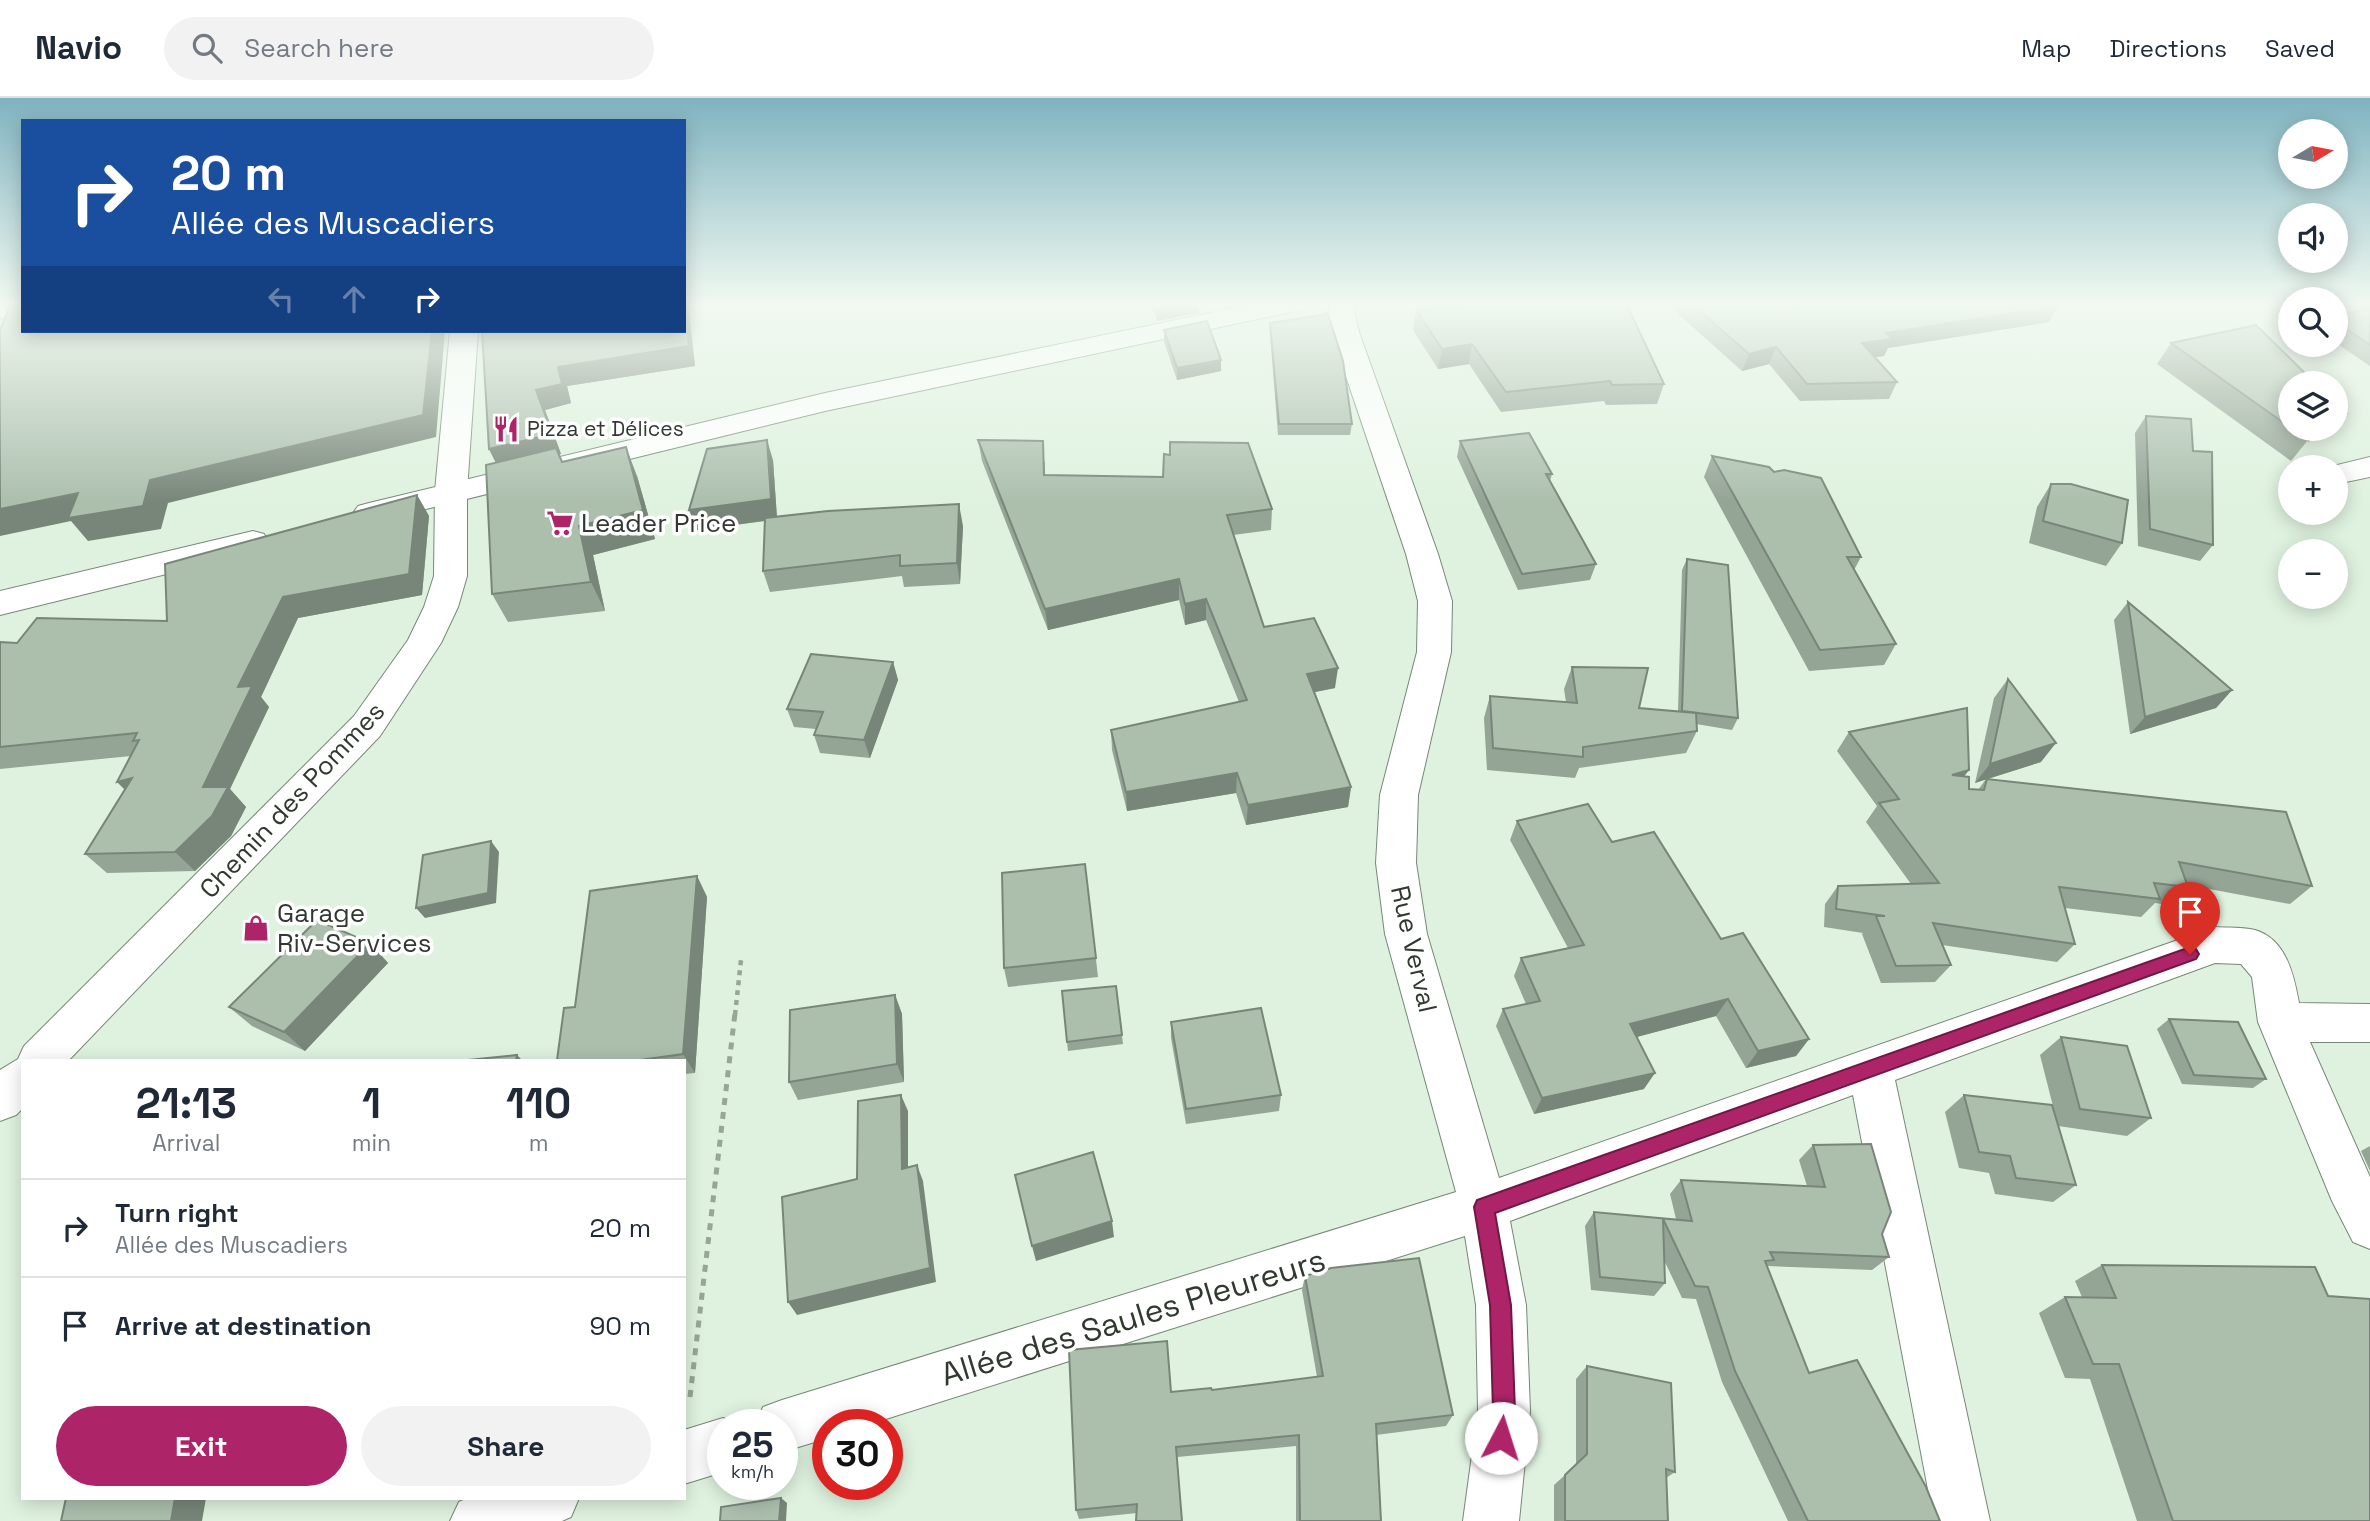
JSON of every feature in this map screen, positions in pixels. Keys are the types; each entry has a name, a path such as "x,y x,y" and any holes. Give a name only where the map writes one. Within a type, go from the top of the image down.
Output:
{"street":[{"name":"Chemin des Pommes","path":"41,1059 367,726 410,669 438,617 449,585 452,555 451,493 461,369"},
{"path":"345,519 825,402 980,369"},
{"name":"Rue Verval","path":"1358,369 1422,554 1435,601 1434,652 1399,794 1395,863 1406,934 1484,1207 1501,1305 1504,1411 1491,1521"},
{"path":"0,603 278,535"},
{"name":"Allée des Saules Pleureurs","path":"798,1421 1484,1207 2215,945 2252,947 2272,971 2280,1022 2349,1185 2370,1225"},
{"path":"2280,1022 2370,1023"},
{"path":"1870,1068 1962,1521"},
{"path":"0,1100 21,1080"},
{"path":"686,1456 707,1449"},
{"path":"478,1521 546,1500"}],"path":[{"path":"689,1401 741,960"}],"building":[{"path":"0,369 428,369 423,415 150,480 143,506 68,518 78,493 0,509"},
{"path":"484,369 559,369 562,384 536,390 552,434 489,449"},
{"path":"1274,369 1344,369 1352,424 1279,424"},
{"path":"1490,369 1657,369 1664,384 1612,385 1610,381 1506,392"},
{"path":"1795,369 1886,369 1897,382 1807,384"},
{"path":"2208,369 2303,371 2278,371 2278,419"},
{"path":"2146,416 2191,419 2193,451 2212,452 2213,545 2150,529"},
{"path":"1529,433 1552,474 1546,474 1596,564 1522,574 1460,441"},
{"path":"767,440 771,499 689,510 707,449"},
{"path":"978,440 1043,441 1044,475 1163,477 1164,454 1170,455 1170,442 1248,443 1272,509 1227,515 1264,627 1314,618 1338,668 1307,674 1351,787 1248,805 1237,773 1126,792 1111,730 1247,700 1206,599 1185,604 1179,579 1045,609"},
{"path":"626,447 643,510 579,526 591,582 492,594 486,465 556,448 562,462"},
{"path":"1712,456 1769,467 1774,472 1784,470 1821,478 1861,557 1847,557 1896,644 1820,650"},
{"path":"2051,484 2071,484 2128,500 2122,543 2043,521"},
{"path":"417,495 409,574 283,597 238,687 252,686 203,787 228,787 212,816 175,852 85,854 132,778 117,782 139,740 133,741 137,733 0,747 0,642 17,643 37,618 167,621 165,564"},
{"path":"959,504 957,563 900,566 900,555 763,571 765,518 828,511"},
{"path":"1687,559 1728,565 1738,718 1682,711"},
{"path":"2128,602 2183,648 2232,690 2145,717"},
{"path":"811,654 893,662 864,740 814,735 823,712 787,709"},
{"path":"1572,667 1648,668 1639,708 1696,713 1697,731 1583,747 1583,757 1493,748 1490,696 1577,703"},
{"path":"2008,679 2056,743 1990,764"},
{"path":"1967,708 1969,770 1952,775 1969,777 1969,789 1984,790 1987,779 2286,812 2312,886 2179,862 2188,887 2154,883 2160,899 2059,887 2075,944 1933,923 1951,965 1896,966 1876,916 1885,916 1836,909 1838,886 1939,883 1879,803 1899,799 1849,732"},
{"path":"1588,804 1612,842 1654,832 1721,939 1743,933 1809,1039 1758,1051 1728,999 1630,1024 1655,1073 1542,1098 1503,1009 1540,1001 1521,958 1584,945 1517,821"},
{"path":"491,841 488,893 416,908 423,855"},
{"path":"1085,864 1096,958 1004,968 1002,873"},
{"path":"697,876 683,1054 647,1059 557,1059 564,1008 575,1007 590,891"},
{"path":"317,920 370,943 284,1032 229,1007"},
{"path":"1116,986 1122,1035 1067,1042 1062,991"},
{"path":"895,995 897,1064 789,1082 790,1010"},
{"path":"1261,1008 1281,1095 1186,1109 1171,1022"},
{"path":"2169,1019 2238,1022 2266,1079 2194,1075"},
{"path":"2061,1037 2127,1046 2151,1118 2080,1109"},
{"path":"517,1055 516,1059 478,1059"},
{"path":"901,1095 902,1169 917,1165 930,1268 788,1302 782,1197 857,1179 858,1101"},
{"path":"1964,1095 2052,1105 2076,1185 2016,1178 2010,1156 1979,1152"},
{"path":"1871,1144 1891,1212 1882,1234 1889,1257 1770,1252 1774,1260 1765,1261 1809,1373 1857,1360 1926,1487 1940,1521 1808,1521 1735,1371 1708,1287 1695,1286 1663,1219 1665,1283 1600,1277 1594,1212 1692,1221 1681,1180 1825,1187 1813,1145"},
{"path":"1093,1152 1112,1221 1032,1246 1015,1175"},
{"path":"1419,1258 1453,1415 1376,1424 1381,1521 1300,1521 1299,1435 1176,1447 1182,1521 1136,1521 1137,1504 1076,1510 1069,1350 1167,1341 1171,1392 1212,1390 1323,1376 1305,1276 1331,1268"},
{"path":"2102,1265 2315,1267 2328,1296 2370,1299 2370,1521 2173,1521 2119,1364 2093,1364 2065,1297 2116,1298"},
{"path":"1587,1366 1671,1383 1675,1472 1666,1469 1668,1521 1565,1521 1565,1475 1587,1454"},
{"path":"66,1500 175,1500 171,1521 61,1521"},
{"path":"781,1500 779,1521 720,1521 721,1507"}],"place":[{"name":"Pizza et Délices","path":"506,429"},
{"name":"Leader Price","path":"560,523"},
{"name":"Garage Riv-Services","path":"256,928"}],"route":[{"path":"1501,1438 1504,1411 1501,1305 1484,1207 2190,954"}]}
